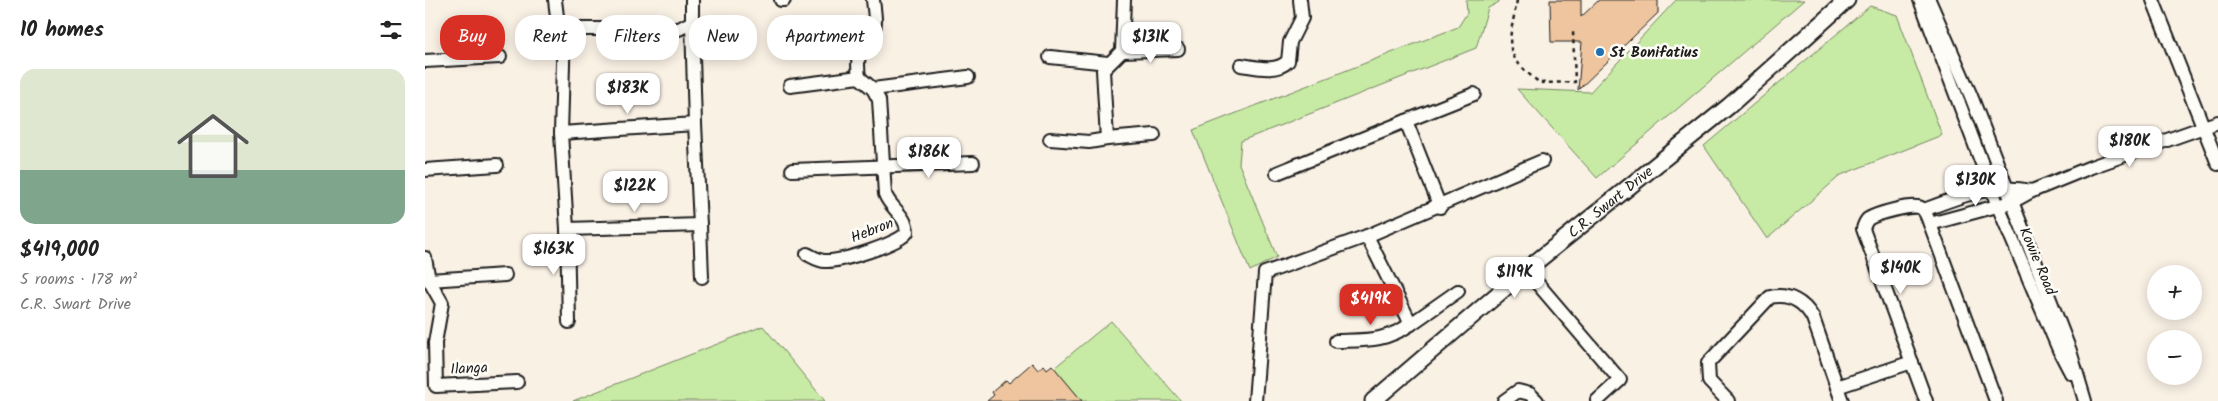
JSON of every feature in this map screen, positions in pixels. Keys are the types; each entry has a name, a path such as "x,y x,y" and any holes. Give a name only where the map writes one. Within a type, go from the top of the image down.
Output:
{"street":[{"path":"555,0 557,15"},
{"path":"692,0 693,15"},
{"path":"873,0 875,26 858,56 859,77 873,89 968,77"},
{"path":"1123,51 1124,0"},
{"path":"1241,65 1271,68 1279,67 1288,61 1290,42 1303,18 1300,0"},
{"name":"C.R. Swart Drive","path":"1373,401 1526,270 1699,130 1847,0"},
{"name":"Kowie Road","path":"1920,0 1998,206 2059,350 2083,396"},
{"name":"Kowie Road","path":"1929,0 2071,351 2083,396"},
{"path":"2153,0 2218,164"},
{"path":"586,30 679,29 689,24"},
{"path":"1107,139 1103,70 1108,63 1123,51 1178,49"},
{"path":"1050,57 1108,63"},
{"path":"425,61 444,60"},
{"path":"563,60 561,133 567,229 569,322"},
{"path":"694,60 702,277"},
{"path":"790,86 859,77"},
{"name":"Hebron","path":"807,254 822,261 836,260 891,243 905,235 907,230 905,221 891,207 885,194 880,105 873,89"},
{"path":"1277,173 1474,94"},
{"path":"1406,120 1440,206"},
{"path":"1930,224 2012,202 2091,167 2218,122"},
{"path":"561,133 695,124"},
{"path":"1050,139 1089,142 1154,135"},
{"path":"1255,401 1265,273 1367,236 1542,161"},
{"path":"792,170 883,168 973,163"},
{"path":"425,170 497,165"},
{"path":"1924,210 1992,188 2006,187 2032,192"},
{"path":"1926,401 1863,229 1866,221 1871,217 1903,207 1917,206 1924,210 1996,401"},
{"path":"567,229 700,225"},
{"path":"1367,236 1411,324"},
{"name":"Ilanga","path":"425,258 428,282 442,303 435,343 431,388 517,382"},
{"path":"1526,270 1621,380 1597,401"},
{"path":"428,282 505,274"},
{"path":"1336,341 1377,340 1393,335 1458,290"},
{"path":"1727,401 1709,381 1708,363 1770,297 1776,296 1794,300 1808,309 1813,318 1842,401"},
{"path":"1837,387 1912,362"},
{"path":"1504,401 1518,391 1530,394 1537,401"}],"path":[{"path":"1517,0 1508,41 1512,54 1540,83 1575,82 1573,32"}],"green space":[{"path":"1466,0 1499,0 1499,2 1488,8 1476,48 1241,141 1239,164 1277,257 1250,271 1193,130 1458,27 1467,13"},
{"path":"1676,0 1804,0 1597,178 1517,89 1590,92"},
{"path":"1870,6 1897,15 1942,135 1841,175 1767,239 1704,146"},
{"path":"1111,321 1181,401 1082,401 1054,368"},
{"path":"763,326 825,401 573,401"}],"building":[{"name":"St Bonifatius","path":"1550,0 1581,0 1581,17 1599,0 1658,0 1658,13 1578,90 1582,42 1551,42"},
{"path":"1032,363 1038,370 1044,365 1047,369 1052,365 1082,401 987,401 994,395 992,392 1006,380 1009,383"}],"place":[{"name":"St Bonifatius","path":"1600,52"}]}
